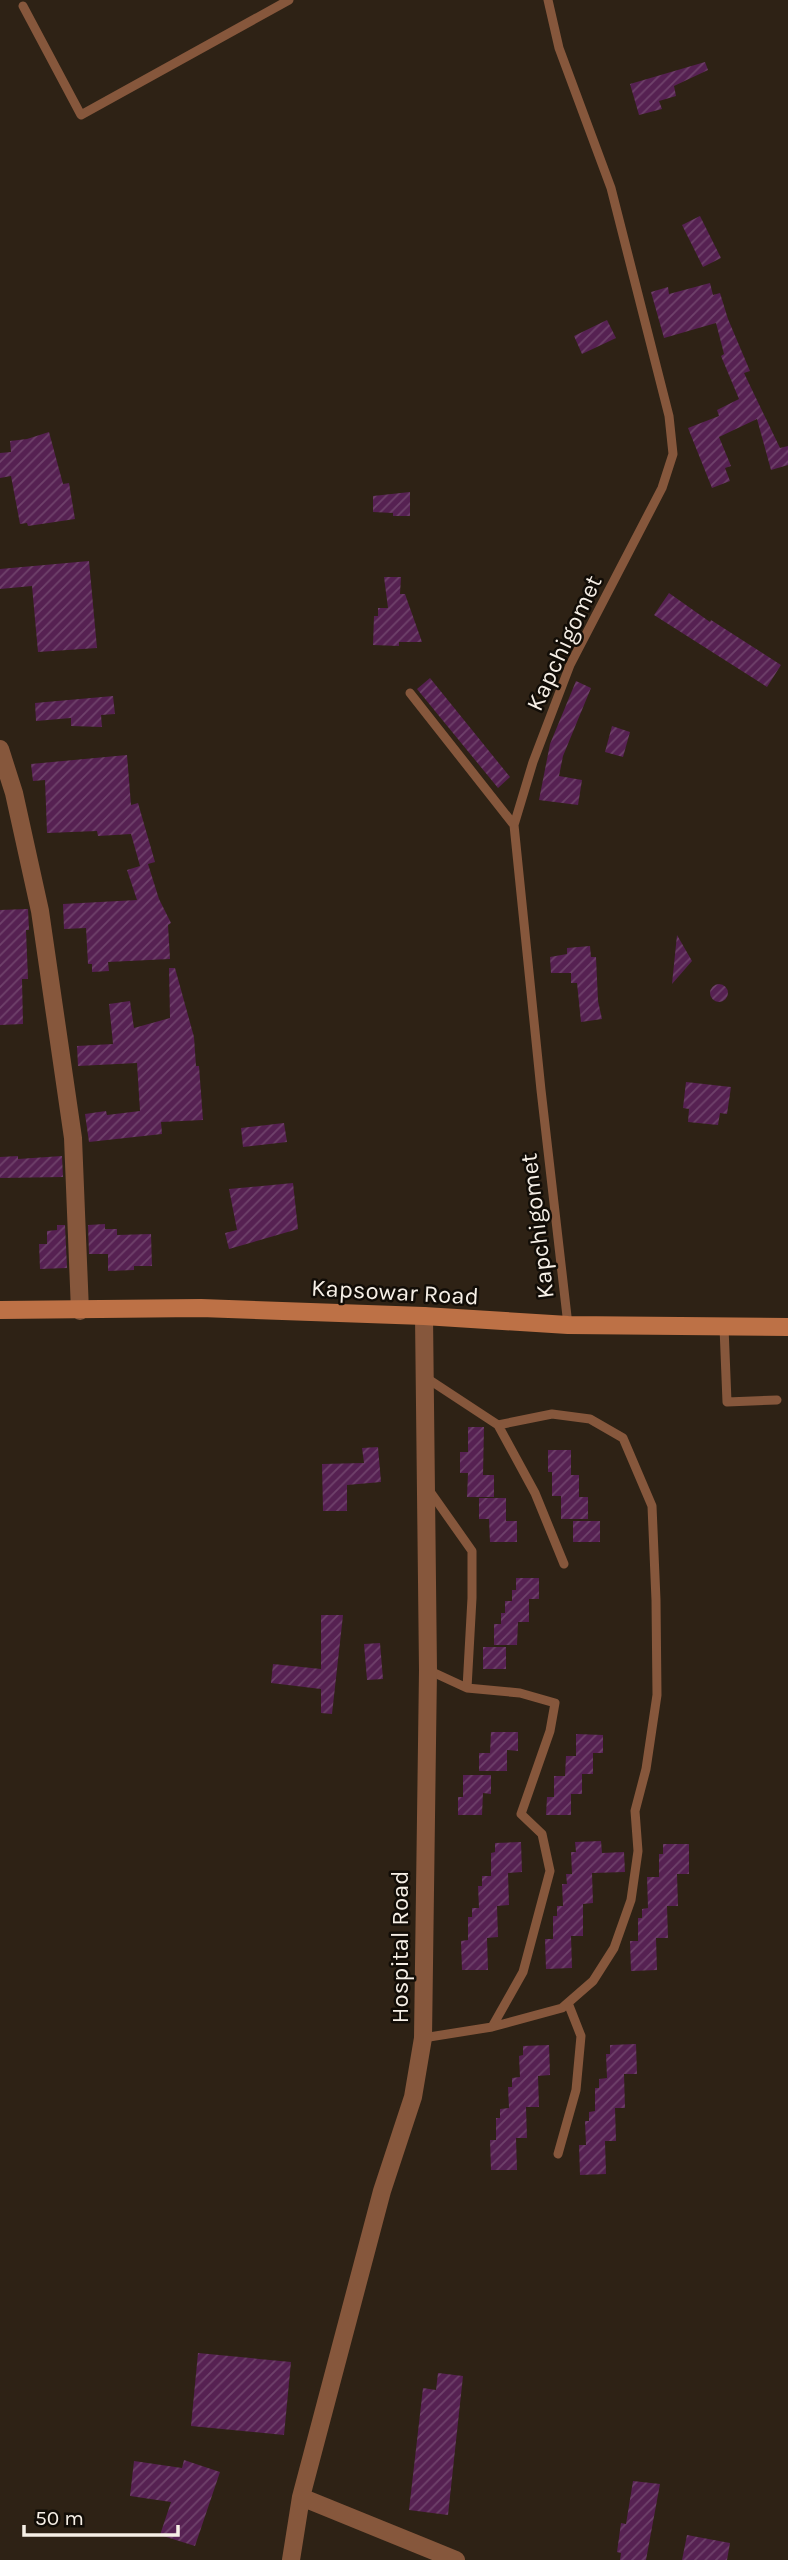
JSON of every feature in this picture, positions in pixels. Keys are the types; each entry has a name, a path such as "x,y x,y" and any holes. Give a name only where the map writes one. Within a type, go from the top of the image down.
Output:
{"main road":[{"name":"Kapsowar Road","path":"0,1310 201,1308 424,1316 568,1325 788,1327"}],"street":[{"path":"0,749 14,793 40,911 73,1138 80,1311"},
{"name":"Hospital Road","path":"291,2560 302,2497 382,2191 413,2097 423,2038 428,1670 424,1316"},
{"path":"302,2497 456,2560"}],"lane":[{"path":"23,6 80,115 289,0"},
{"name":"Kapchigomet","path":"548,0 559,48 611,188 669,416 673,454 663,488 570,665 533,762 514,825 568,1325"},
{"path":"410,693 514,825"},
{"path":"724,1327 727,1402 777,1400"},
{"path":"425,1377 498,1424 536,1493 564,1564"},
{"path":"423,2038 492,2027 562,2008 568,2003 593,1981 614,1948 631,1899 638,1851 635,1811 646,1769 657,1695 652,1506 623,1438 590,1419 552,1414 498,1424"},
{"path":"425,1484 472,1551 467,1688"},
{"path":"428,1670 467,1688 520,1693 555,1703 550,1731 521,1814 542,1835 550,1871 523,1972 492,2027"},
{"path":"558,2154 576,2090 581,2036 568,2003"}],"building":[{"path":"705,62 708,70 674,86 676,96 659,101 662,109 639,115 630,84"},
{"path":"700,216 721,258 703,267 682,225"},
{"path":"710,283 713,295 720,293 750,371 744,373 780,448 788,446 788,465 771,470 757,419 719,437 731,466 725,468 730,481 712,488 688,428 719,416 717,410 739,399 721,356 724,354 716,323 664,338 651,292 668,287 669,294"},
{"path":"607,320 616,338 582,354 574,336"},
{"path":"49,432 63,484 69,483 75,519 28,526 27,523 20,524 11,476 0,478 0,453 11,452 10,441"},
{"path":"410,492 410,516 373,512 373,496"},
{"path":"89,561 97,648 38,652 32,586 0,589 0,569"},
{"path":"384,577 401,577 400,594 405,594 422,642 399,642 399,646 373,645 374,616 378,616 378,608 388,608"},
{"path":"669,593 710,622 711,620 781,665 767,687 654,615"},
{"path":"430,678 510,777 498,788 417,689"},
{"path":"576,681 591,688 563,756 559,776 582,780 578,805 539,800 550,744"},
{"path":"113,696 115,714 101,715 102,727 71,726 71,718 36,721 35,703"},
{"path":"612,726 630,732 623,757 605,752"},
{"path":"127,755 131,805 138,803 155,862 148,864 159,899 171,923 168,925 170,959 108,962 109,971 92,972 92,964 88,964 86,928 64,929 63,904 137,900 127,870 140,866 131,834 98,836 97,831 47,833 45,780 33,781 31,764"},
{"path":"28,909 28,979 22,979 23,1024 0,1025 0,910"},
{"path":"677,935 692,961 672,984"},
{"path":"590,946 591,957 596,957 598,1001 602,1019 581,1022 577,983 571,983 571,973 551,973 550,957 567,954 567,948"},
{"path":"169,968 175,968 194,1037 203,1120 161,1122 162,1134 89,1142 85,1114 106,1111 107,1115 140,1111 137,1063 78,1066 77,1046 113,1044 109,1004 130,1001 134,1028 170,1018"},
{"path":"719,984 725,987 728,993 725,999 719,1002 713,999 710,993 713,987"},
{"path":"686,1082 731,1087 727,1114 720,1113 718,1125 688,1122 689,1109 683,1108"},
{"path":"284,1123 287,1142 243,1147 241,1128"},
{"path":"18,1156 18,1159 62,1156 63,1177 0,1178 0,1157"},
{"path":"293,1183 298,1229 229,1249 225,1233 237,1230 229,1189"},
{"path":"105,1224 105,1229 117,1229 117,1235 151,1234 152,1266 108,1271 108,1254 89,1254 88,1225"},
{"path":"57,1225 65,1225 67,1268 40,1269 39,1244 47,1244 47,1231 57,1230"},
{"path":"468,1427 484,1427 483,1475 494,1475 494,1497 467,1497 468,1473 460,1473 460,1452 468,1452"},
{"path":"378,1447 381,1482 347,1485 347,1511 323,1511 322,1464 364,1463 362,1448"},
{"path":"548,1450 571,1450 571,1475 579,1475 579,1497 588,1497 588,1519 561,1519 561,1496 552,1496"},
{"path":"479,1498 506,1498 506,1521 517,1521 517,1542 490,1542 489,1519 479,1519"},
{"path":"573,1521 600,1521 600,1542 573,1542"},
{"path":"516,1578 539,1578 539,1599 529,1599 529,1622 518,1622 517,1645 494,1645 494,1624 501,1624 505,1601 512,1601"},
{"path":"321,1615 343,1615 332,1714 321,1713 321,1689 271,1683 273,1664 321,1669"},
{"path":"380,1643 383,1679 367,1680 364,1644"},
{"path":"483,1647 506,1647 506,1669 483,1669"},
{"path":"491,1732 518,1732 518,1751 507,1750 507,1771 479,1771 479,1753 490,1753"},
{"path":"576,1734 603,1735 603,1753 593,1753 593,1774 582,1774 582,1794 571,1794 571,1815 546,1815 547,1797 554,1797 554,1776 565,1776 566,1756 576,1756"},
{"path":"463,1775 491,1775 491,1794 483,1793 482,1815 458,1815 458,1797 463,1797"},
{"path":"601,1841 602,1853 624,1852 625,1872 592,1873 593,1903 583,1904 583,1936 571,1936 572,1968 546,1969 545,1939 553,1939 553,1916 557,1916 557,1906 563,1906 562,1884 567,1884 566,1874 572,1874 571,1852 576,1852 575,1842"},
{"path":"521,1842 522,1872 508,1873 509,1905 497,1906 498,1937 487,1938 488,1970 462,1970 461,1941 468,1940 468,1917 472,1917 472,1908 479,1908 478,1886 482,1886 482,1876 491,1876 491,1853 495,1852 495,1843"},
{"path":"663,1844 689,1844 689,1874 677,1874 678,1906 667,1906 668,1938 656,1938 657,1970 631,1971 630,1941 638,1941 638,1918 642,1918 642,1909 648,1908 647,1877 659,1877 659,1854 663,1854"},
{"path":"636,2044 637,2074 624,2074 625,2108 615,2108 616,2141 605,2141 606,2174 580,2175 579,2145 586,2145 585,2121 589,2121 589,2112 595,2111 595,2088 599,2088 599,2079 607,2078 606,2054 610,2054 610,2045"},
{"path":"549,2045 550,2075 538,2076 539,2107 526,2107 527,2138 516,2138 517,2170 491,2170 490,2140 496,2140 496,2118 500,2118 500,2109 509,2108 508,2087 512,2087 512,2078 520,2077 519,2056 523,2055 523,2046"},
{"path":"198,2353 291,2362 284,2435 191,2426"},
{"path":"438,2373 463,2376 448,2515 409,2510 423,2388 436,2390"},
{"path":"184,2460 220,2472 195,2546 160,2535 171,2502 130,2496 134,2461 182,2468"},
{"path":"633,2481 660,2484 646,2560 620,2560 621,2553 617,2552 621,2523 626,2524"},
{"path":"687,2535 730,2543 727,2560 682,2560"}]}
